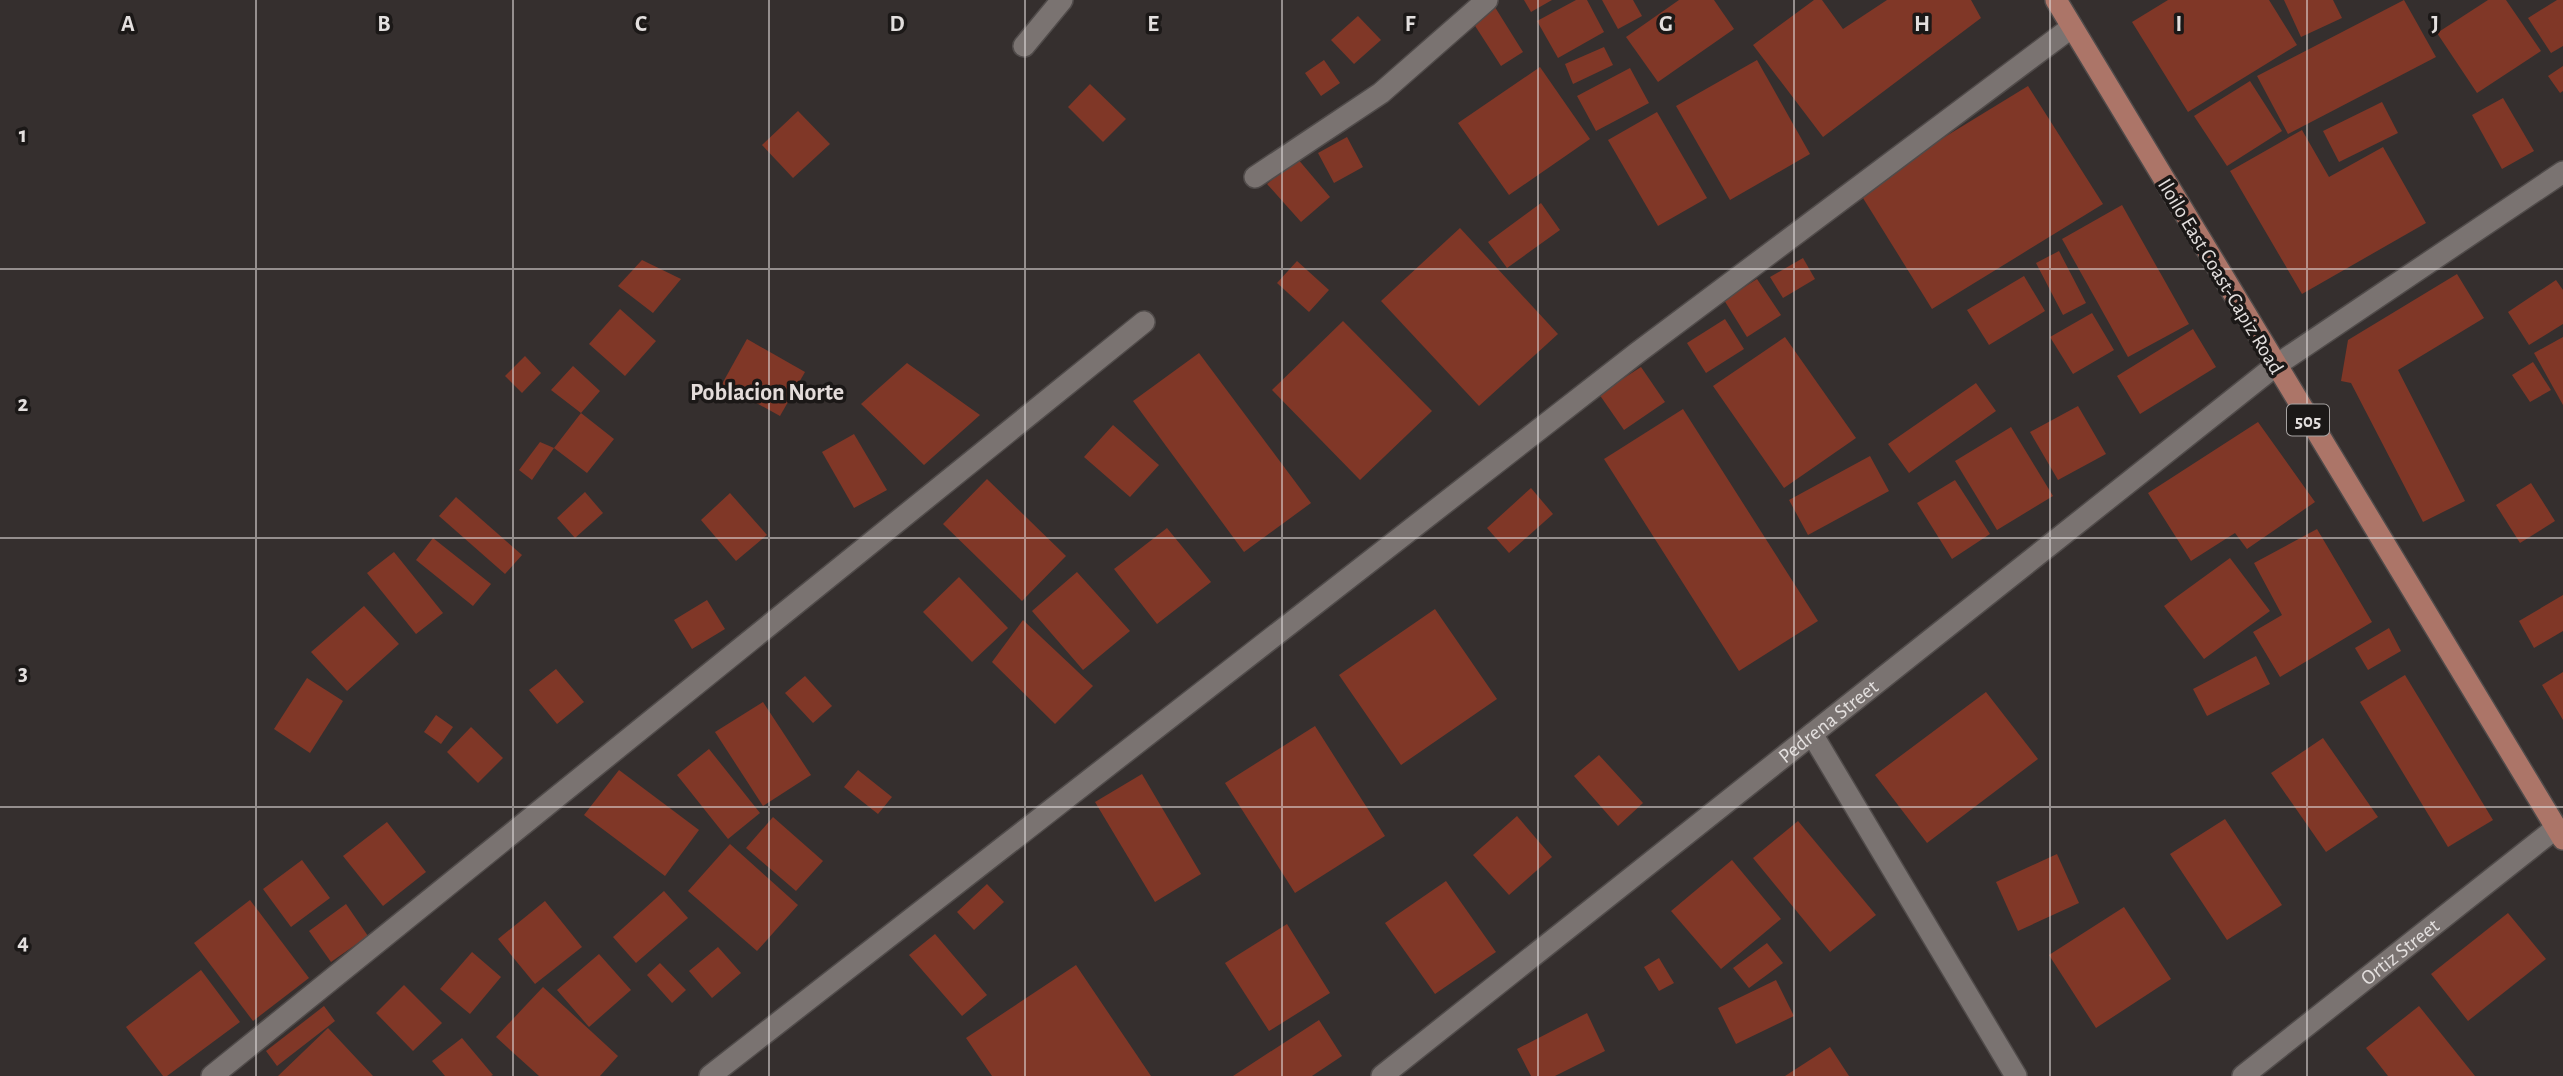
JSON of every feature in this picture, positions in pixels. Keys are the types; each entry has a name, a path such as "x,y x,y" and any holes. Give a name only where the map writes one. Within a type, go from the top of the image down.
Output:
{"main road":[{"name":"Iloilo East Coast-Capiz Road","path":"2056,0 2559,833"}],"street":[{"path":"1024,46 1062,0"},
{"path":"1255,177 1381,93 1487,0"},
{"path":"710,1076 1637,354 2072,27"},
{"name":"Pedrena Street","path":"1382,1076 2275,366 2563,172"},
{"path":"212,1076 1144,322"},
{"path":"1812,734 2016,1076"},
{"name":"Ortiz Street","path":"2243,1076 2559,833"}],"building":[{"path":"1524,0 1552,0 1531,12"},
{"path":"1576,0 1587,0 1604,32 1558,58 1537,21"},
{"path":"1602,0 1633,0 1642,16 1618,29"},
{"path":"1679,0 1714,0 1734,29 1658,82 1626,37"},
{"path":"1814,0 1822,0 1843,29 1887,0 1971,0 1981,18 1823,137 1753,45"},
{"path":"2168,0 2269,0 2297,45 2188,112 2132,22"},
{"path":"2284,0 2333,0 2342,18 2301,37"},
{"path":"2404,0 2436,57 2288,134 2257,76"},
{"path":"2488,0 2506,0 2541,51 2477,93 2437,33"},
{"path":"2557,0 2563,0 2563,46 2551,53 2528,18"},
{"path":"1493,4 1523,52 1501,66 1470,18"},
{"path":"1358,16 1381,40 1354,64 1331,40"},
{"path":"1604,47 1613,65 1573,84 1565,64"},
{"path":"1324,60 1340,83 1321,96 1305,73"},
{"path":"1757,60 1810,154 1730,200 1676,106"},
{"path":"2563,66 2563,91 2560,93 2548,76"},
{"path":"1540,67 1590,139 1509,195 1458,123"},
{"path":"1630,68 1649,103 1596,131 1577,96"},
{"path":"2250,81 2282,131 2227,166 2194,116"},
{"path":"1090,84 1126,119 1103,142 1068,107"},
{"path":"2028,86 2103,204 1932,309 1858,190"},
{"path":"2503,98 2534,151 2502,169 2472,115"},
{"path":"2382,102 2398,133 2339,162 2323,131"},
{"path":"798,111 830,144 793,178 762,145"},
{"path":"1657,112 1707,198 1658,226 1608,140"},
{"path":"2302,130 2329,177 2383,147 2426,223 2302,294 2230,171"},
{"path":"1347,137 1363,167 1334,183 1318,153"},
{"path":"1297,158 1330,197 1301,222 1267,184"},
{"path":"1541,203 1560,230 1507,268 1488,242"},
{"path":"2122,205 2189,324 2128,357 2062,239"},
{"path":"1460,228 1558,334 1479,406 1381,301"},
{"path":"2059,251 2086,303 2063,315 2036,263"},
{"path":"1803,258 1815,279 1783,298 1770,277"},
{"path":"642,260 681,279 653,313 618,286"},
{"path":"1297,261 1329,290 1309,312 1277,283"},
{"path":"2457,274 2484,318 2398,370 2465,501 2423,522 2351,383 2341,381 2348,340"},
{"path":"2024,276 2045,311 1989,345 1967,310"},
{"path":"1757,279 1781,315 1747,337 1724,300"},
{"path":"2556,280 2563,290 2563,324 2529,345 2508,312"},
{"path":"620,309 656,341 625,376 589,344"},
{"path":"2092,313 2114,350 2073,374 2050,337"},
{"path":"1725,319 1744,349 1706,373 1687,343"},
{"path":"1343,321 1432,411 1360,480 1272,390"},
{"path":"2193,329 2216,367 2140,414 2117,376"},
{"path":"1785,337 1856,438 1784,488 1713,386"},
{"path":"2563,337 2563,405 2534,353"},
{"path":"747,339 805,372 780,416 722,384"},
{"path":"1199,353 1311,503 1244,552 1133,401"},
{"path":"525,356 541,373 522,393 505,376"},
{"path":"2533,362 2551,390 2530,402 2512,375"},
{"path":"907,363 980,415 924,465 861,404"},
{"path":"573,366 600,391 581,413 551,390"},
{"path":"1641,367 1665,402 1624,430 1599,394"},
{"path":"1976,383 1996,411 1909,473 1888,444"},
{"path":"2078,406 2106,454 2058,480 2030,432"},
{"path":"1683,409 1818,621 1739,671 1604,459"},
{"path":"581,413 614,439 587,473 554,448"},
{"path":"2258,422 2315,502 2247,549 2235,533 2191,561 2148,493"},
{"path":"1113,425 1159,465 1130,497 1084,457"},
{"path":"2011,427 2053,496 1997,530 1955,461"},
{"path":"854,434 887,490 854,508 822,452"},
{"path":"540,442 554,448 532,480 519,470"},
{"path":"1870,456 1889,491 1808,535 1789,500"},
{"path":"987,479 1066,556 1022,601 943,524"},
{"path":"1955,480 1990,534 1952,559 1917,503"},
{"path":"2531,483 2555,521 2520,543 2496,505"},
{"path":"1531,488 1553,514 1509,553 1487,528"},
{"path":"585,492 603,513 575,538 557,518"},
{"path":"730,493 767,535 736,561 701,520"},
{"path":"456,497 522,555 505,574 439,516"},
{"path":"1167,528 1211,582 1157,624 1114,569"},
{"path":"2317,529 2372,622 2280,677 2253,632 2282,615 2254,563"},
{"path":"433,538 491,584 473,606 416,560"},
{"path":"394,552 443,613 416,634 367,573"},
{"path":"2230,558 2270,611 2204,659 2164,606"},
{"path":"1077,572 1130,631 1083,670 1032,611"},
{"path":"959,577 1008,628 972,662 923,612"},
{"path":"2563,595 2563,631 2534,648 2519,621"},
{"path":"707,600 725,629 692,649 674,620"},
{"path":"364,606 399,644 347,691 311,652"},
{"path":"1435,609 1497,699 1401,765 1339,675"},
{"path":"1023,620 1093,686 1055,724 992,662"},
{"path":"2389,628 2401,651 2368,670 2355,648"},
{"path":"2256,656 2270,684 2207,716 2193,689"},
{"path":"556,669 584,702 557,724 529,690"},
{"path":"2563,672 2563,720 2542,685"},
{"path":"2405,675 2493,820 2448,847 2360,702"},
{"path":"805,676 832,706 813,723 785,693"},
{"path":"307,678 343,701 310,753 274,729"},
{"path":"1986,692 2038,759 1927,843 1875,775"},
{"path":"763,702 811,775 763,806 715,732"},
{"path":"436,715 453,727 441,744 424,732"},
{"path":"1315,726 1385,836 1295,893 1225,783"},
{"path":"471,727 503,758 478,783 447,752"},
{"path":"2323,738 2378,817 2326,852 2271,773"},
{"path":"709,749 760,813 728,839 677,775"},
{"path":"1599,755 1643,803 1618,826 1574,776"},
{"path":"619,770 699,830 665,876 584,815"},
{"path":"858,770 892,797 878,814 844,787"},
{"path":"1142,774 1201,874 1155,902 1095,802"},
{"path":"1517,816 1552,857 1509,895 1473,855"},
{"path":"773,817 823,861 796,891 746,848"},
{"path":"2225,819 2282,905 2227,940 2170,854"},
{"path":"1798,821 1876,915 1830,952 1753,858"},
{"path":"387,822 426,872 383,906 343,856"},
{"path":"730,844 798,905 757,951 688,891"},
{"path":"2057,854 2079,903 2018,931 1996,882"},
{"path":"302,860 330,898 291,927 263,889"},
{"path":"1732,860 1781,919 1721,969 1671,911"},
{"path":"1446,881 1496,952 1435,994 1385,923"},
{"path":"987,884 1004,902 974,930 957,912"},
{"path":"664,891 688,918 636,963 613,937"},
{"path":"250,900 309,978 253,1021 194,943"},
{"path":"545,901 582,947 535,984 498,939"},
{"path":"346,904 368,936 331,962 309,931"},
{"path":"2124,907 2171,979 2096,1028 2049,955"},
{"path":"2508,913 2546,959 2468,1021 2431,974"},
{"path":"1287,924 1330,993 1269,1031 1225,963"},
{"path":"935,934 987,995 962,1016 909,955"},
{"path":"1767,943 1783,963 1749,988 1733,968"},
{"path":"718,947 741,973 712,998 689,971"},
{"path":"472,952 501,977 470,1014 440,989"},
{"path":"599,954 631,990 589,1027 557,990"},
{"path":"1659,958 1674,983 1659,991 1644,967"},
{"path":"660,963 686,990 672,1003 647,975"},
{"path":"1076,965 1151,1076 992,1076 966,1038"},
{"path":"201,970 240,1022 167,1076 163,1076 126,1027"},
{"path":"1776,980 1794,1016 1736,1044 1718,1008"},
{"path":"404,985 442,1023 413,1051 376,1013"},
{"path":"543,987 618,1056 600,1076 539,1076 496,1037"},
{"path":"324,1006 335,1021 277,1066 266,1051"},
{"path":"2419,1006 2475,1076 2388,1076 2366,1048"},
{"path":"1587,1013 1605,1051 1555,1076 1531,1076 1517,1049"},
{"path":"1319,1020 1342,1056 1312,1076 1233,1076"},
{"path":"328,1028 373,1076 278,1076"},
{"path":"462,1038 493,1075 445,1076 432,1061"},
{"path":"1830,1047 1849,1076 1785,1076"}],"district":[{"name":"Poblacion Norte","path":"767,392"}]}
